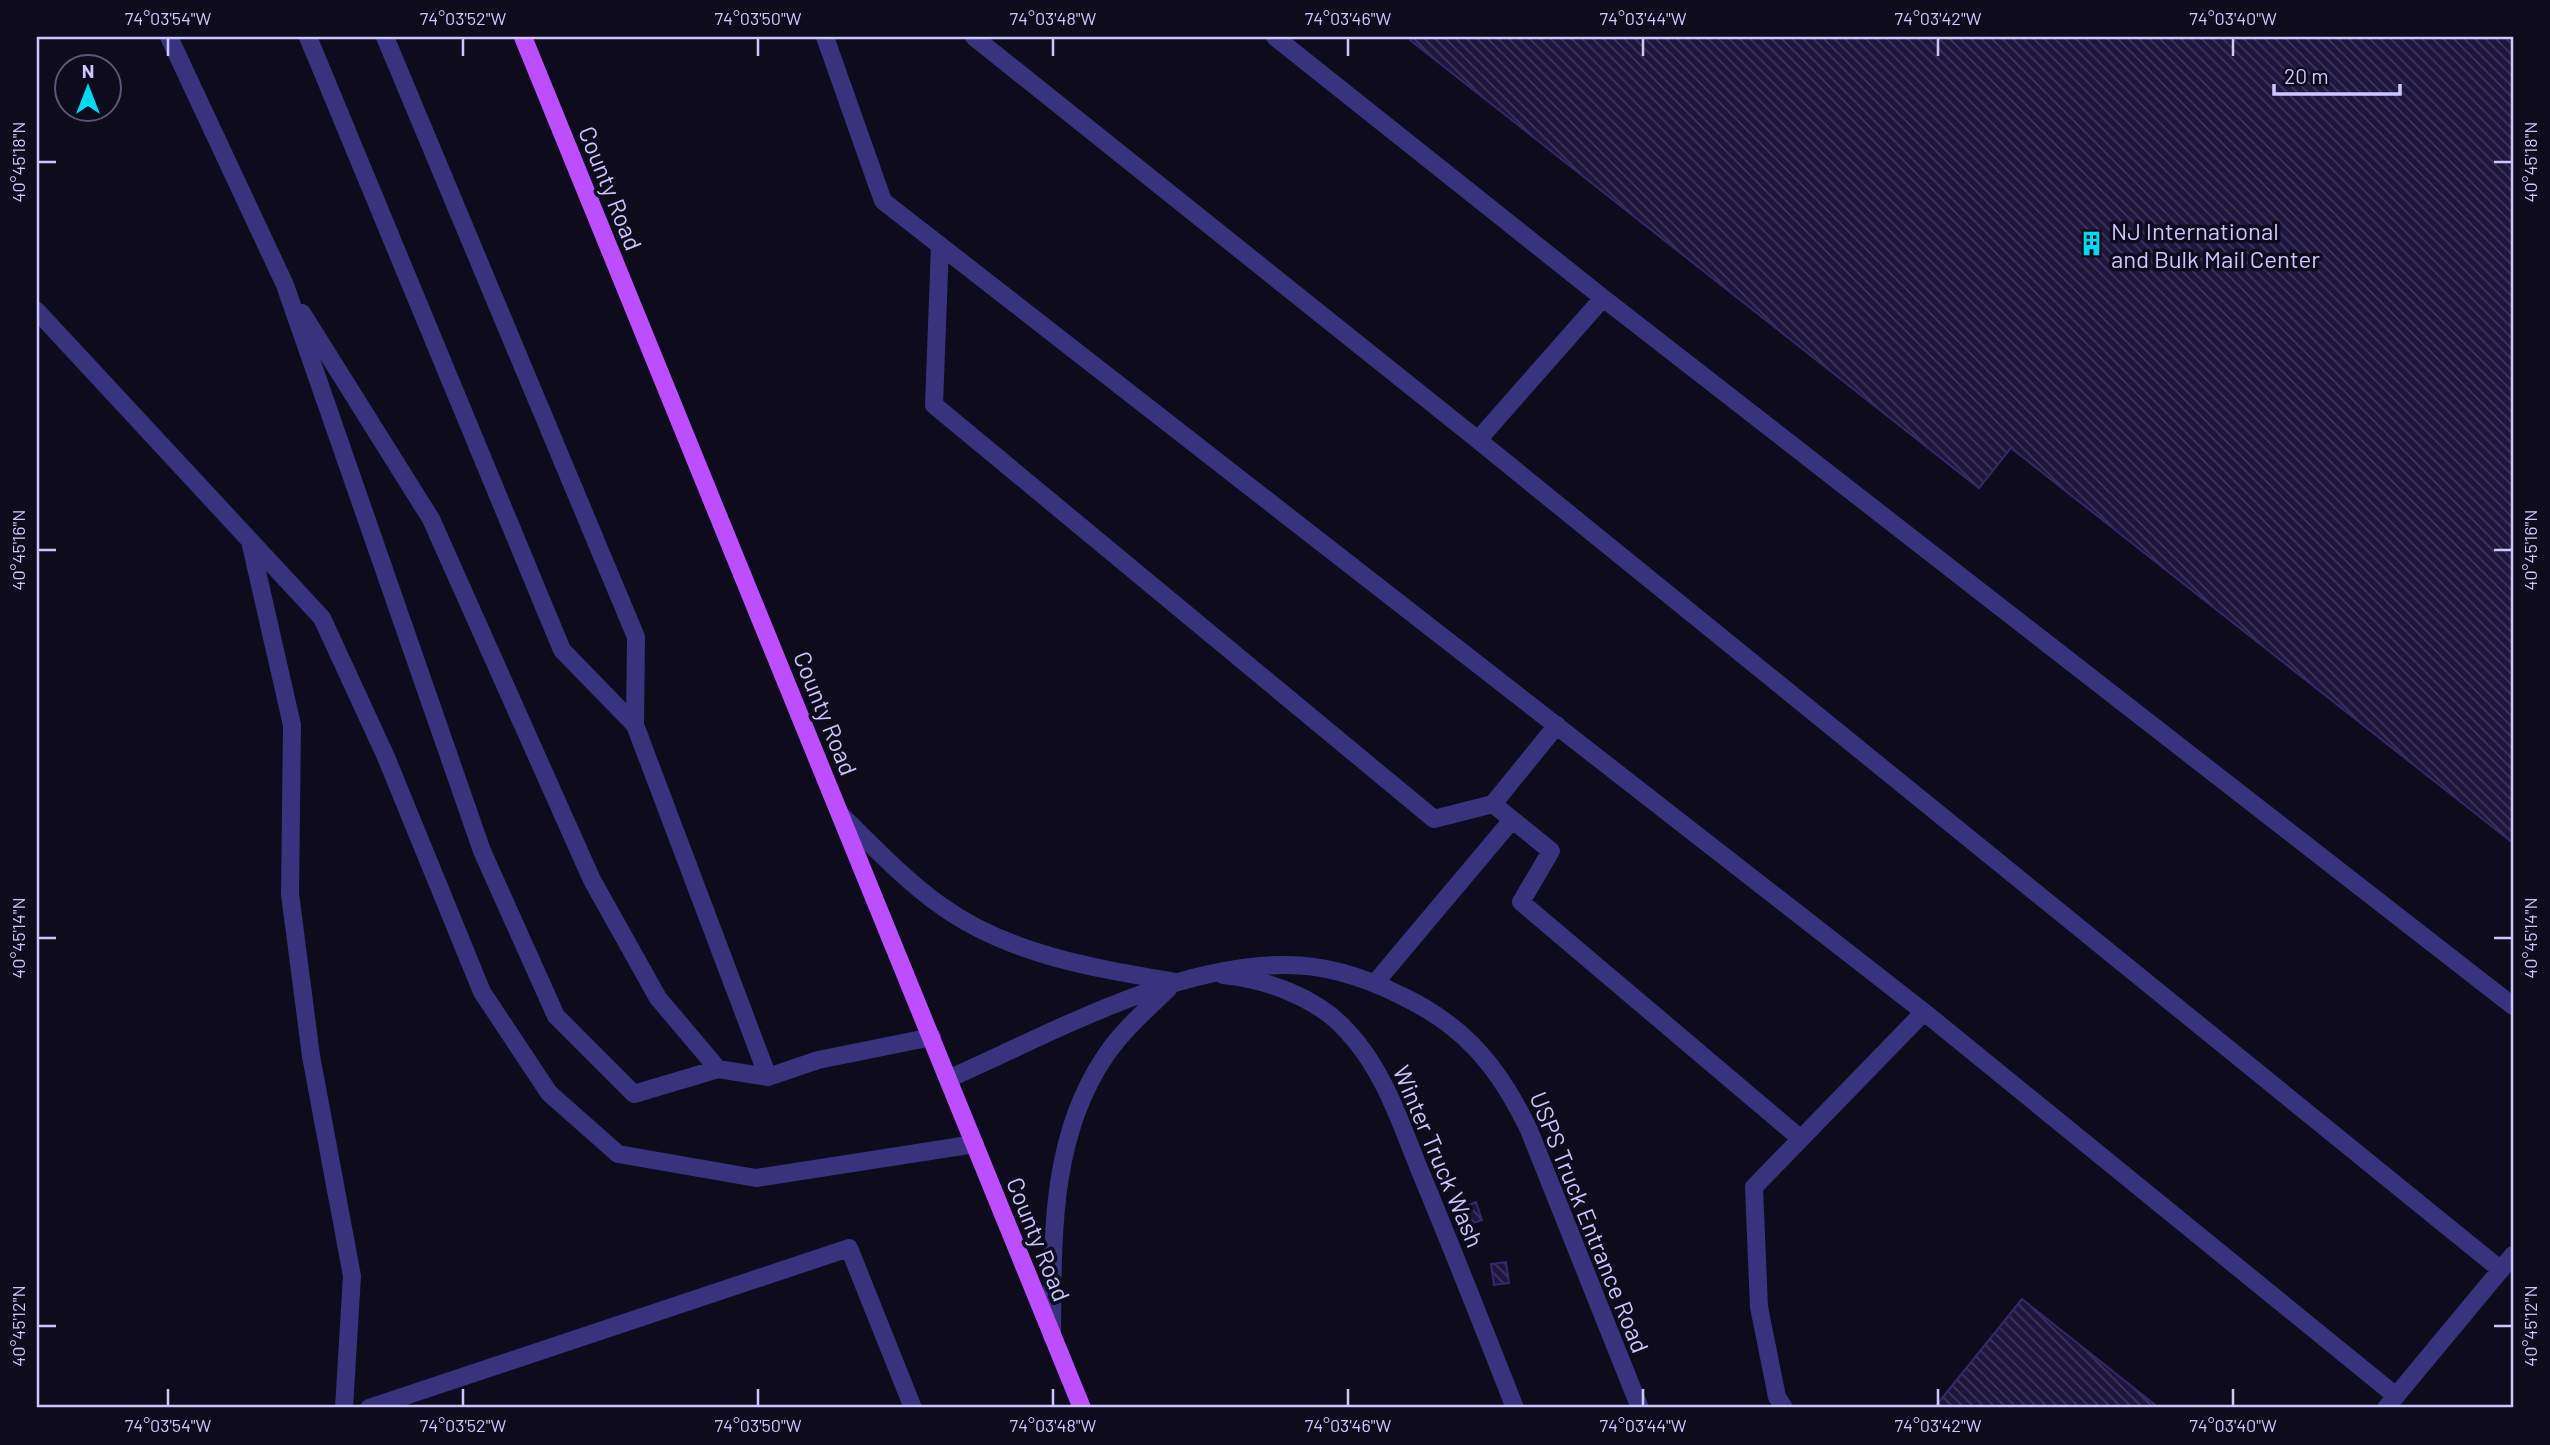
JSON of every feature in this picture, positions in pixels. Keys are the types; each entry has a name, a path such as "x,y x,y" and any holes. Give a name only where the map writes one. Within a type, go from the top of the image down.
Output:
{"main road":[{"name":"County Road","path":"523,37 1082,1408"}],"street":[{"path":"169,37 285,285 482,851 556,1016 634,1094 718,1069 768,1077 818,1060 932,1037"},
{"path":"308,37 562,650 635,724"},
{"path":"385,37 636,636 635,724 768,1077"},
{"path":"825,37 883,201 1924,1012 2390,1404"},
{"path":"974,37 1478,440 2501,1270"},
{"path":"1275,37 1603,298 2513,1006"},
{"path":"940,245 934,405 1434,819 1493,804 1557,725"},
{"path":"285,285 431,519 592,880 658,998 718,1069"},
{"path":"1478,440 1603,298"},
{"path":"37,311 322,618 386,757 482,992 549,1093 618,1154 756,1178 975,1144"},
{"path":"250,541 292,724 290,894 311,1056 352,1276 344,1408"},
{"path":"1493,804 1551,851 1521,902 1801,1139"},
{"path":"841,815 907,879 942,906 979,929 1041,954 1090,967 1176,982"},
{"path":"1375,983 1512,820"},
{"name":"USPS Truck Entrance Road","path":"948,1079 1104,1010 1176,982 1246,967 1285,965 1327,969 1375,983 1413,1001 1476,1047 1497,1072 1529,1130 1640,1408"},
{"name":"Winter Truck Wash","path":"1209,974 1265,983 1297,996 1327,1013 1345,1028 1361,1047 1387,1091 1515,1408"},
{"path":"1052,1336 1053,1249 1059,1178 1077,1112 1091,1079 1125,1030 1176,982"},
{"path":"1784,1408 1777,1397 1759,1307 1754,1187 1924,1012"},
{"path":"369,1408 849,1248 913,1408"},
{"path":"2380,1408 2390,1404 2513,1255"}],"building":[{"name":"NJ International and Bulk Mail Center","path":"1412,37 2513,37 2513,843 2011,448 1979,488 1410,40"},
{"path":"1476,1202 1482,1220 1467,1225 1461,1208"},
{"path":"1506,1262 1509,1283 1494,1285 1491,1264"},
{"path":"2022,1299 2159,1408 1934,1408"}],"place":[{"name":"NJ International and Bulk Mail Center","path":"2091,244"}]}
